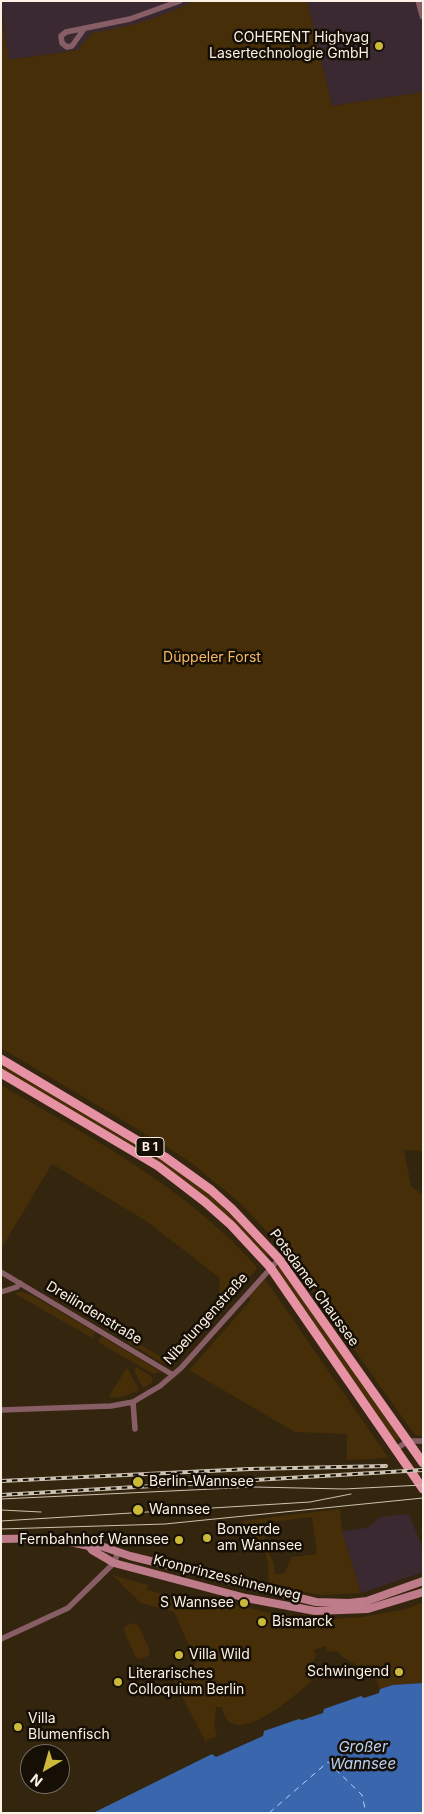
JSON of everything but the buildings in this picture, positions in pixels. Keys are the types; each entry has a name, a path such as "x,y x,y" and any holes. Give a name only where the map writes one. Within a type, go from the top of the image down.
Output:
{"main road":[{"name":"Potsdamer Chaussee","path":"1,1059 187,1171 232,1209 279,1259 408,1441"},
{"name":"Potsdamer Chaussee","path":"1,1073 176,1179 228,1221 270,1267 396,1449"},
{"name":"B 1","path":"408,1441 423,1463"},
{"name":"B 1","path":"396,1449 423,1489"},
{"name":"Kronprinzessinnenweg","path":"1,1539 50,1538 89,1546 95,1544 118,1552 316,1602 349,1603 367,1601 423,1581"},
{"name":"Kronprinzessinnenweg","path":"89,1546 92,1550 114,1563 272,1603 315,1611 350,1611 390,1603 423,1592"},
{"path":"272,1603 275,1593"}],"street":[{"path":"84,28 130,19 180,1"},
{"path":"419,1 423,16"},
{"name":"Nibelungenstraße","path":"1,1410 111,1406 133,1402 160,1386 173,1375 279,1259"},
{"name":"Dreilindenstraße","path":"1,1272 173,1375"},
{"path":"1,1292 17,1288 20,1284"},
{"path":"133,1402 135,1429"},
{"path":"396,1449 408,1441 423,1441"},
{"path":"1,1639 68,1608 114,1563 118,1552"}],"shaded area":[{"path":"1,1 194,1 167,15 131,26 92,33 78,50 8,60"},
{"path":"307,1 423,1 423,92 332,106"},
{"path":"409,1514 423,1550 423,1572 361,1593 342,1531 367,1528 380,1517"}],"green space":[{"name":"Düppeler Forst","path":"194,1 307,1 332,106 423,92 423,1151 404,1150 411,1186 423,1195 423,1436 416,1435 410,1428 280,1245 239,1202 194,1165 169,1148 1,1048 1,13 9,60 78,50 92,33 144,21"},
{"path":"1,1063 141,1145 215,1198 269,1253 265,1257 215,1206 1,1070"},
{"path":"1,1085 103,1145 168,1188 228,1237 256,1266 256,1270 223,1308 218,1304 220,1278 146,1221 52,1164 1,1249"},
{"path":"279,1265 401,1437 394,1442 274,1269"},
{"path":"265,1279 388,1458 347,1460 347,1434 295,1432 189,1370 251,1300 248,1297"},
{"path":"22,1292 33,1296 95,1332 92,1338 14,1293"},
{"path":"101,1336 161,1372 153,1374 98,1342"},
{"path":"129,1338 168,1361 166,1365 127,1342"},
{"path":"136,1367 152,1377 152,1383 143,1388 134,1370"},
{"path":"126,1369 128,1369 139,1390 122,1397 111,1398 109,1396"},
{"path":"340,1509 342,1531 361,1593 321,1595 268,1586 267,1561 262,1545 258,1538 244,1529 242,1521","holes":["312,1517 317,1554 292,1557 284,1574 275,1574 274,1564 266,1547 263,1523"]},
{"path":"112,1575 148,1585 147,1590 176,1597 207,1598 271,1613 321,1620 362,1617 406,1609 423,1602 423,1683 393,1685 380,1689 373,1676 368,1672 337,1651 328,1652 325,1646 314,1650 316,1656 311,1666 306,1668 311,1682 264,1717 237,1725 227,1720 222,1707 216,1707 214,1724 217,1736 206,1740 211,1752 171,1675 197,1663 174,1612 141,1603"},
{"path":"131,1623 138,1625 150,1651 148,1656 140,1659 136,1658 124,1631 125,1627"}],"water":[{"name":"Großer Wannsee","path":"423,1683 423,1813 93,1813 212,1754 216,1757 263,1736 264,1731 323,1713 324,1709 361,1696 364,1698 379,1693 380,1689 393,1685"}],"ferry route":[{"path":"269,1813 328,1762 362,1795 366,1813"}],"tram line":[{"path":"1,1499 255,1487 344,1489 423,1485"},
{"path":"1,1521 310,1502 351,1494"},
{"path":"1,1529 165,1524 423,1498"},
{"path":"1,1510 41,1512"}],"railway":[{"path":"1,1481 250,1469 386,1466"},
{"path":"1,1495 423,1470"}],"place":[{"name":"COHERENT Highyag Lasertechnologie GmbH","path":"379,46"},
{"name":"Berlin-Wannsee","path":"138,1482"},
{"name":"Wannsee","path":"138,1510"},
{"name":"Bonverde am Wannsee","path":"207,1538"},
{"name":"Fernbahnhof Wannsee","path":"179,1540"},
{"name":"S Wannsee","path":"244,1603"},
{"name":"Bismarck","path":"262,1622"},
{"name":"Villa Wild","path":"179,1655"},
{"name":"Schwingend","path":"399,1672"},
{"name":"Literarisches Colloquium Berlin","path":"118,1682"},
{"name":"Villa Blumenfisch","path":"18,1727"}]}
